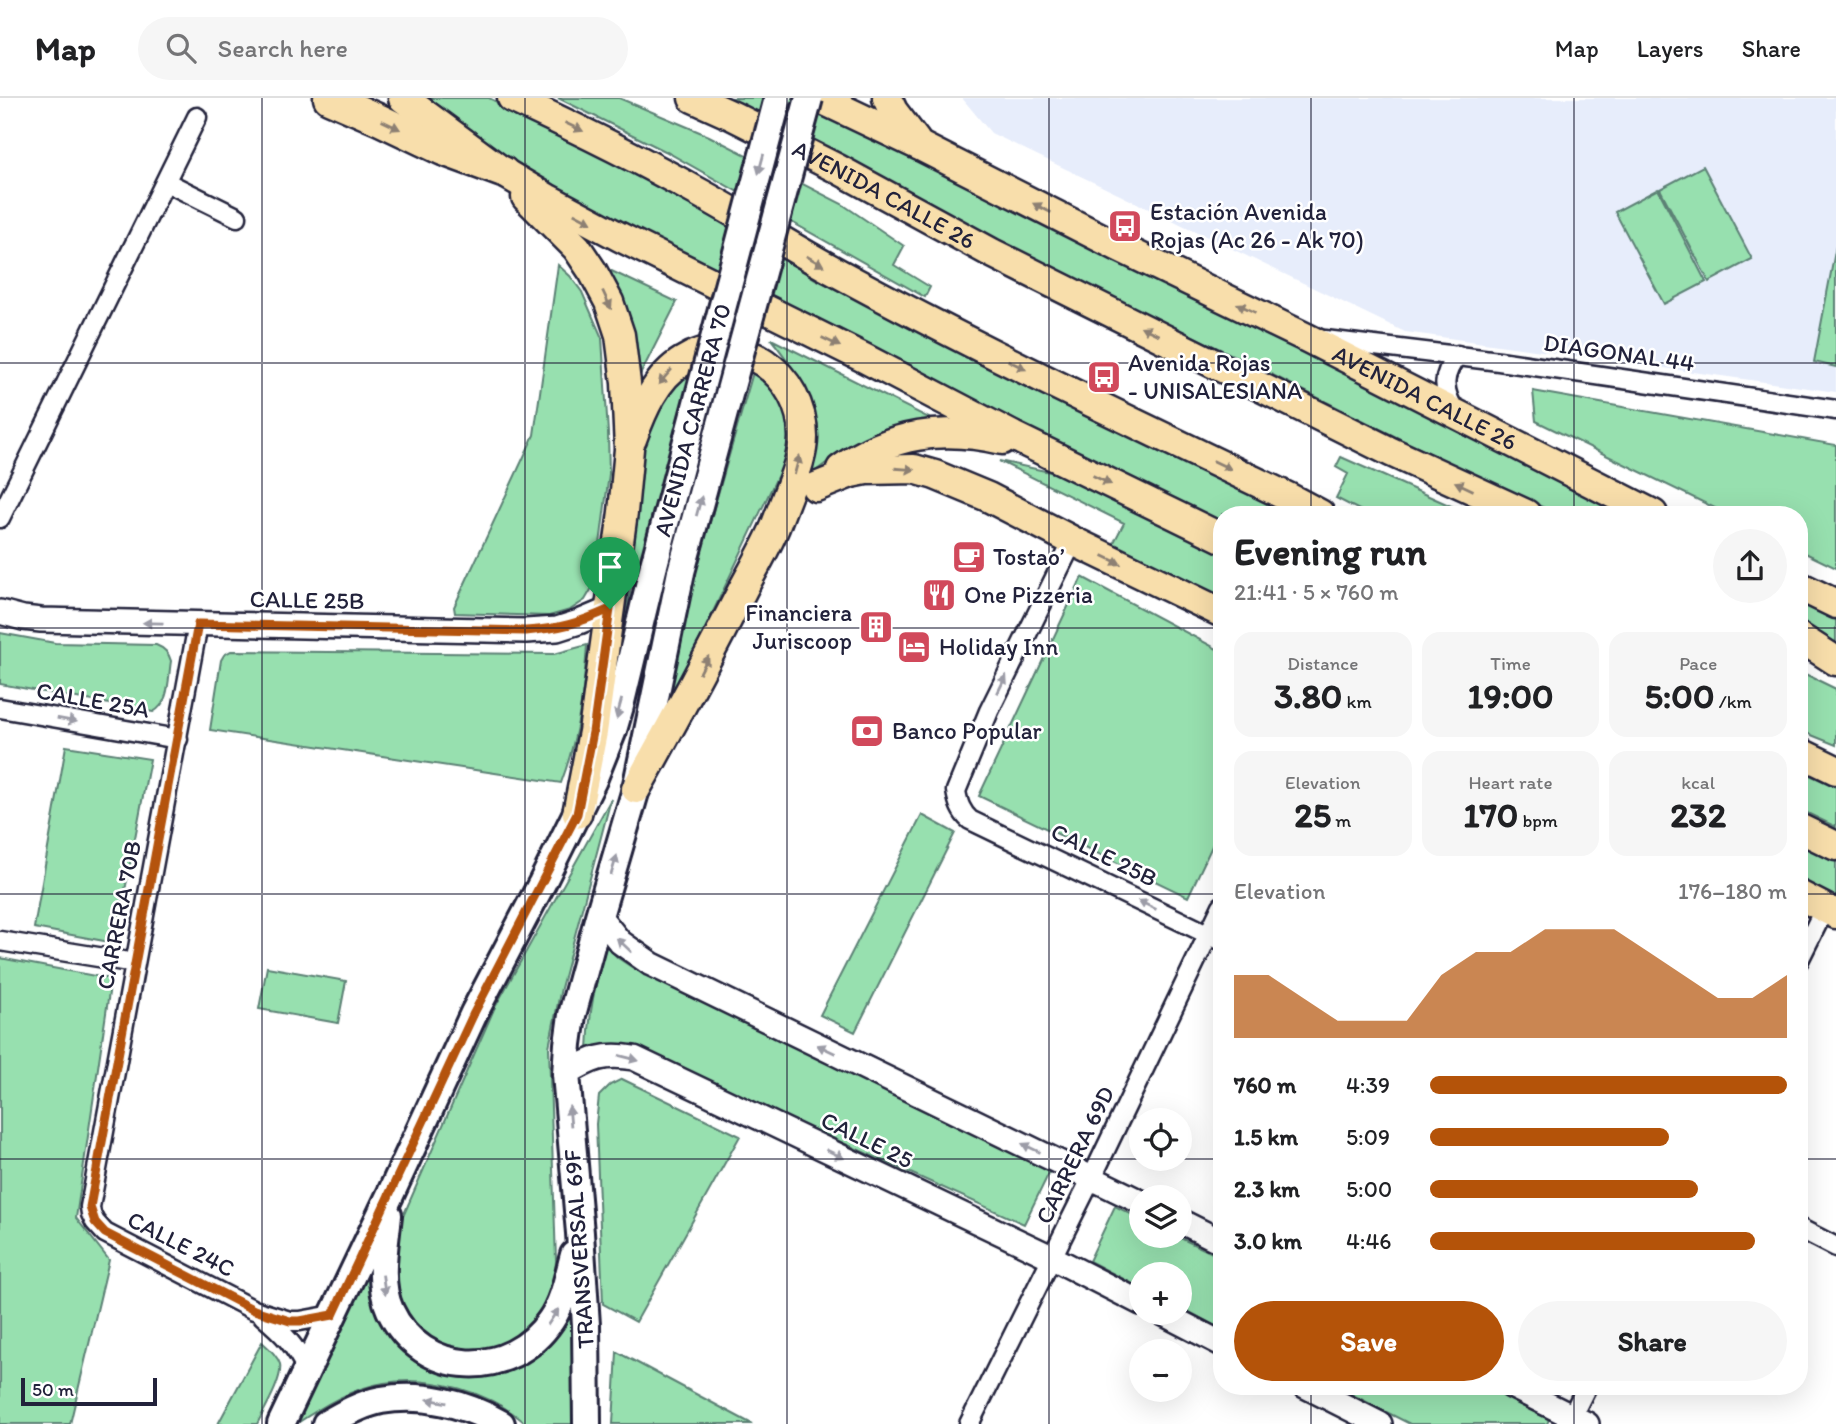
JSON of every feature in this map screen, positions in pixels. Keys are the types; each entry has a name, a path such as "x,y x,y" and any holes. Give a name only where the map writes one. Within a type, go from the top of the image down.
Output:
{"highway":[{"path":"329,98 443,150 503,172"}],"main road":[{"path":"402,98 503,172 547,198 1041,450 1213,534"},
{"path":"512,98 587,133 698,191 837,273 1052,383 1305,506"},
{"name":"AVENIDA CALLE 26","path":"693,98 803,151 992,253 1391,452 1509,506"},
{"name":"AVENIDA CARRERA 70","path":"281,1424 474,1013 577,814 613,730 778,98"},
{"name":"AVENIDA CARRERA 70","path":"566,1074 572,1015 636,789 681,572 809,98"},
{"name":"AVENIDA CALLE 26","path":"819,98 1307,338 1635,506"},
{"path":"887,98 893,111 920,146"},
{"path":"503,172 577,248 593,272 609,302 620,335 626,383 629,449 623,512 593,732 577,814"},
{"path":"629,449 638,422 664,376 681,361 701,351 723,348 749,353 768,365 782,378 795,397 802,421 803,439 798,467 774,529 636,789"},
{"path":"774,529 816,487 844,466 870,451 896,441 945,432 976,434 1041,450"},
{"path":"816,487 850,473 866,470 927,472 988,497 1213,609"},
{"path":"1808,590 1836,604"},
{"path":"1808,643 1836,662"},
{"path":"1808,649 1836,662"},
{"path":"1808,756 1836,770"},
{"path":"1808,832 1836,846"},
{"path":"1808,900 1830,911"},
{"name":"TRANSVERSAL 69F","path":"566,1074 586,1325 587,1424"},
{"path":"391,1193 382,1269 390,1310 399,1325 428,1353 463,1364 499,1361 526,1346 540,1334 560,1305 580,1233"},
{"path":"326,1424 350,1410 379,1400 412,1397 462,1406 500,1424"}],"street":[{"path":"0,518 197,117"},
{"path":"166,182 237,217"},
{"name":"DIAGONAL 44","path":"1307,338 1458,355 1836,410"},
{"path":"1456,414 1446,392 1445,382 1447,372 1458,355"},
{"name":"CALLE 25B","path":"1073,541 989,711 956,791 958,804 970,820 1213,936"},
{"name":"CALLE 25B","path":"0,612 41,620 526,631 557,629 610,609"},
{"name":"CARRERA 70B","path":"91,1214 90,1207 198,624"},
{"name":"CALLE 25A","path":"0,708 178,739"},
{"path":"1808,946 1830,911"},
{"path":"599,916 620,942 651,964 1129,1196"},
{"path":"0,941 135,964"},
{"name":"CARRERA 69D","path":"969,1424 1213,941"},
{"name":"CALLE 25","path":"566,1074 599,1057 614,1054 634,1058 1129,1297"},
{"name":"CALLE 24C","path":"91,1214 105,1233 254,1310 278,1328 298,1350 306,1370"},
{"path":"1192,1227 1213,1238"},
{"path":"1808,1233 1836,1247"},
{"name":"CALLE 24C","path":"254,1310 290,1321 333,1315"},
{"path":"1185,1325 1213,1339"},
{"path":"1323,1395 1380,1424"},
{"path":"1527,1395 1576,1422 1584,1395"}],"shaded area":[{"path":"962,98 1836,98 1836,392 1405,332 991,133"}],"green space":[{"path":"421,98 489,98 675,191 815,279 1278,506 1213,506 1213,523 593,211 488,148"},
{"path":"558,98 619,98 709,136 842,204 904,246 894,265 930,287 925,297 665,151"},
{"path":"712,98 793,98 1074,235 1610,506 1540,506 1113,298"},
{"path":"1703,166 1752,259 1709,282 1660,189"},
{"path":"1658,189 1706,282 1664,304 1615,212"},
{"path":"1836,246 1836,367 1814,362"},
{"path":"558,265 582,292 602,338 609,474 595,583 585,600 570,610 549,616 455,613 454,607 534,435"},
{"path":"603,267 677,302 636,383"},
{"path":"771,339 935,421 837,455 813,473 814,434 808,401 794,370"},
{"path":"696,362 643,560 636,562 610,694 643,440 659,397"},
{"path":"754,369 781,395 792,435 786,458 663,717 694,577"},
{"path":"1533,391 1836,445 1836,568 1808,554 1808,506 1711,506 1536,421"},
{"path":"1341,457 1451,506 1352,506 1336,498 1348,474 1336,467"},
{"path":"999,461 1073,477 1213,545 1213,596 1112,546 1124,523"},
{"path":"1082,577 1213,647 1213,844 1188,897 979,796"},
{"path":"1808,603 1836,617 1836,646 1808,631"},
{"path":"0,633 55,643 156,645 166,651 171,661 163,703 153,712 0,684"},
{"path":"587,645 579,715 561,783 210,730 221,660 231,651 554,654"},
{"path":"1808,675 1836,689 1836,745 1808,734"},
{"path":"66,746 150,759 115,943 34,928"},
{"path":"1808,774 1836,787 1836,827 1808,813"},
{"path":"611,799 561,988 549,1047 556,1261 553,1296 537,1324 492,1353 441,1348 418,1331 400,1307 391,1276 401,1221 494,1009"},
{"path":"922,815 955,833 855,1032 820,1015"},
{"path":"1808,844 1836,858 1836,902 1808,888"},
{"path":"606,946 633,968 1050,1171 1024,1224 623,1044 604,1045 588,1050 593,997"},
{"path":"0,958 111,979 76,1218 109,1260 70,1424 0,1424"},
{"path":"267,967 346,981 338,1023 259,1009"},
{"path":"622,1079 740,1136 636,1322 603,1304 596,1124 599,1096 610,1085"},
{"path":"1115,1206 1129,1213 1129,1248 1192,1248 1192,1243 1213,1253 1213,1325 1192,1313 1192,1262 1129,1262 1129,1282 1089,1261"},
{"path":"370,1264 379,1311 391,1336 404,1351 419,1362 454,1376 491,1376 540,1354 576,1306 579,1424 526,1424 496,1403 460,1388 402,1381 372,1385 349,1393 292,1424"},
{"path":"262,1342 277,1358 280,1370 279,1378 257,1424 218,1424"},
{"path":"617,1352 752,1424 613,1424"},
{"path":"1353,1395 1511,1395 1551,1414 1547,1424 1410,1424"}],"place":[{"name":"Estación Avenida Rojas (Ac 26 - Ak 70)","path":"1125,226"},
{"name":"Avenida Rojas - UNISALESIANA","path":"1104,377"},
{"name":"Tostao’","path":"969,557"},
{"name":"One Pizzeria","path":"939,595"},
{"name":"Financiera Juriscoop","path":"876,627"},
{"name":"Holiday Inn","path":"914,647"},
{"name":"Banco Popular","path":"867,731"}],"route":[{"path":"610,609 593,732 577,814 474,1013 333,1315 290,1321 254,1310 105,1233 95,1222 90,1207 198,624 526,631 557,629 610,609"}]}
